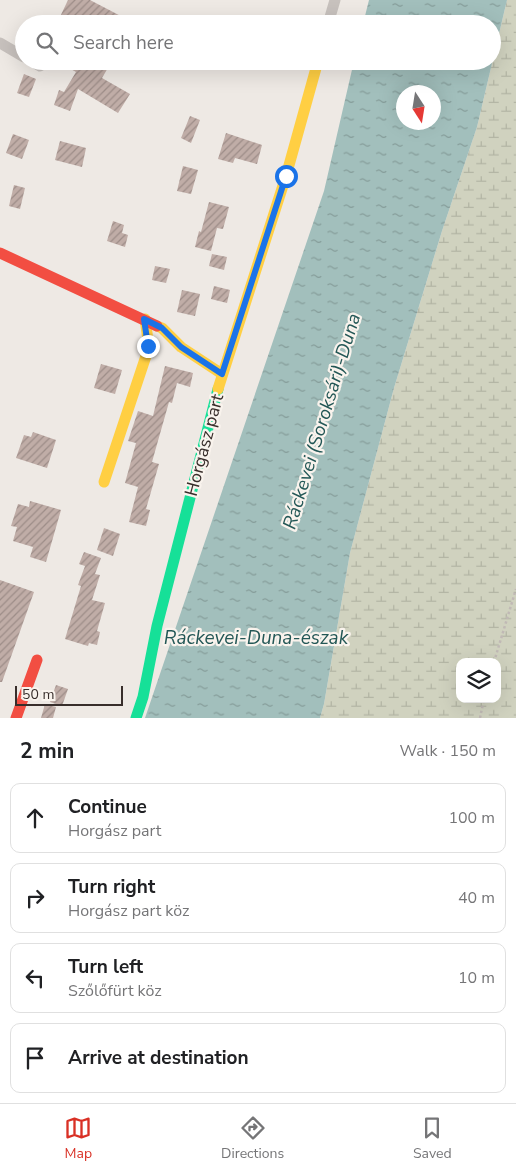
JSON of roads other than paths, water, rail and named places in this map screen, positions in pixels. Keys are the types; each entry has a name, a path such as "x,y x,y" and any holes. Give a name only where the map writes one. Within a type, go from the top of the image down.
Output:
{"street":[{"path":"331,15 335,0"},
{"path":"0,43 15,52"},
{"name":"Horgász part","path":"136,718 143,697 157,626 222,374 286,176 315,70"},
{"path":"0,253 162,328 181,347 222,374"},
{"path":"104,482 147,352 148,340 144,319"},
{"path":"16,718 37,660"}],"water":[{"name":"Ráckevei-Duna-észak","path":"369,0 507,0 501,25 501,15 365,15"},
{"name":"Ráckevei-Duna-észak","path":"352,70 490,70 477,127 442,231 394,388 350,553 320,718 145,718 324,191"}],"water label":[{"name":"Ráckevei (Soroksári)-Duna","path":"321,421"}]}
